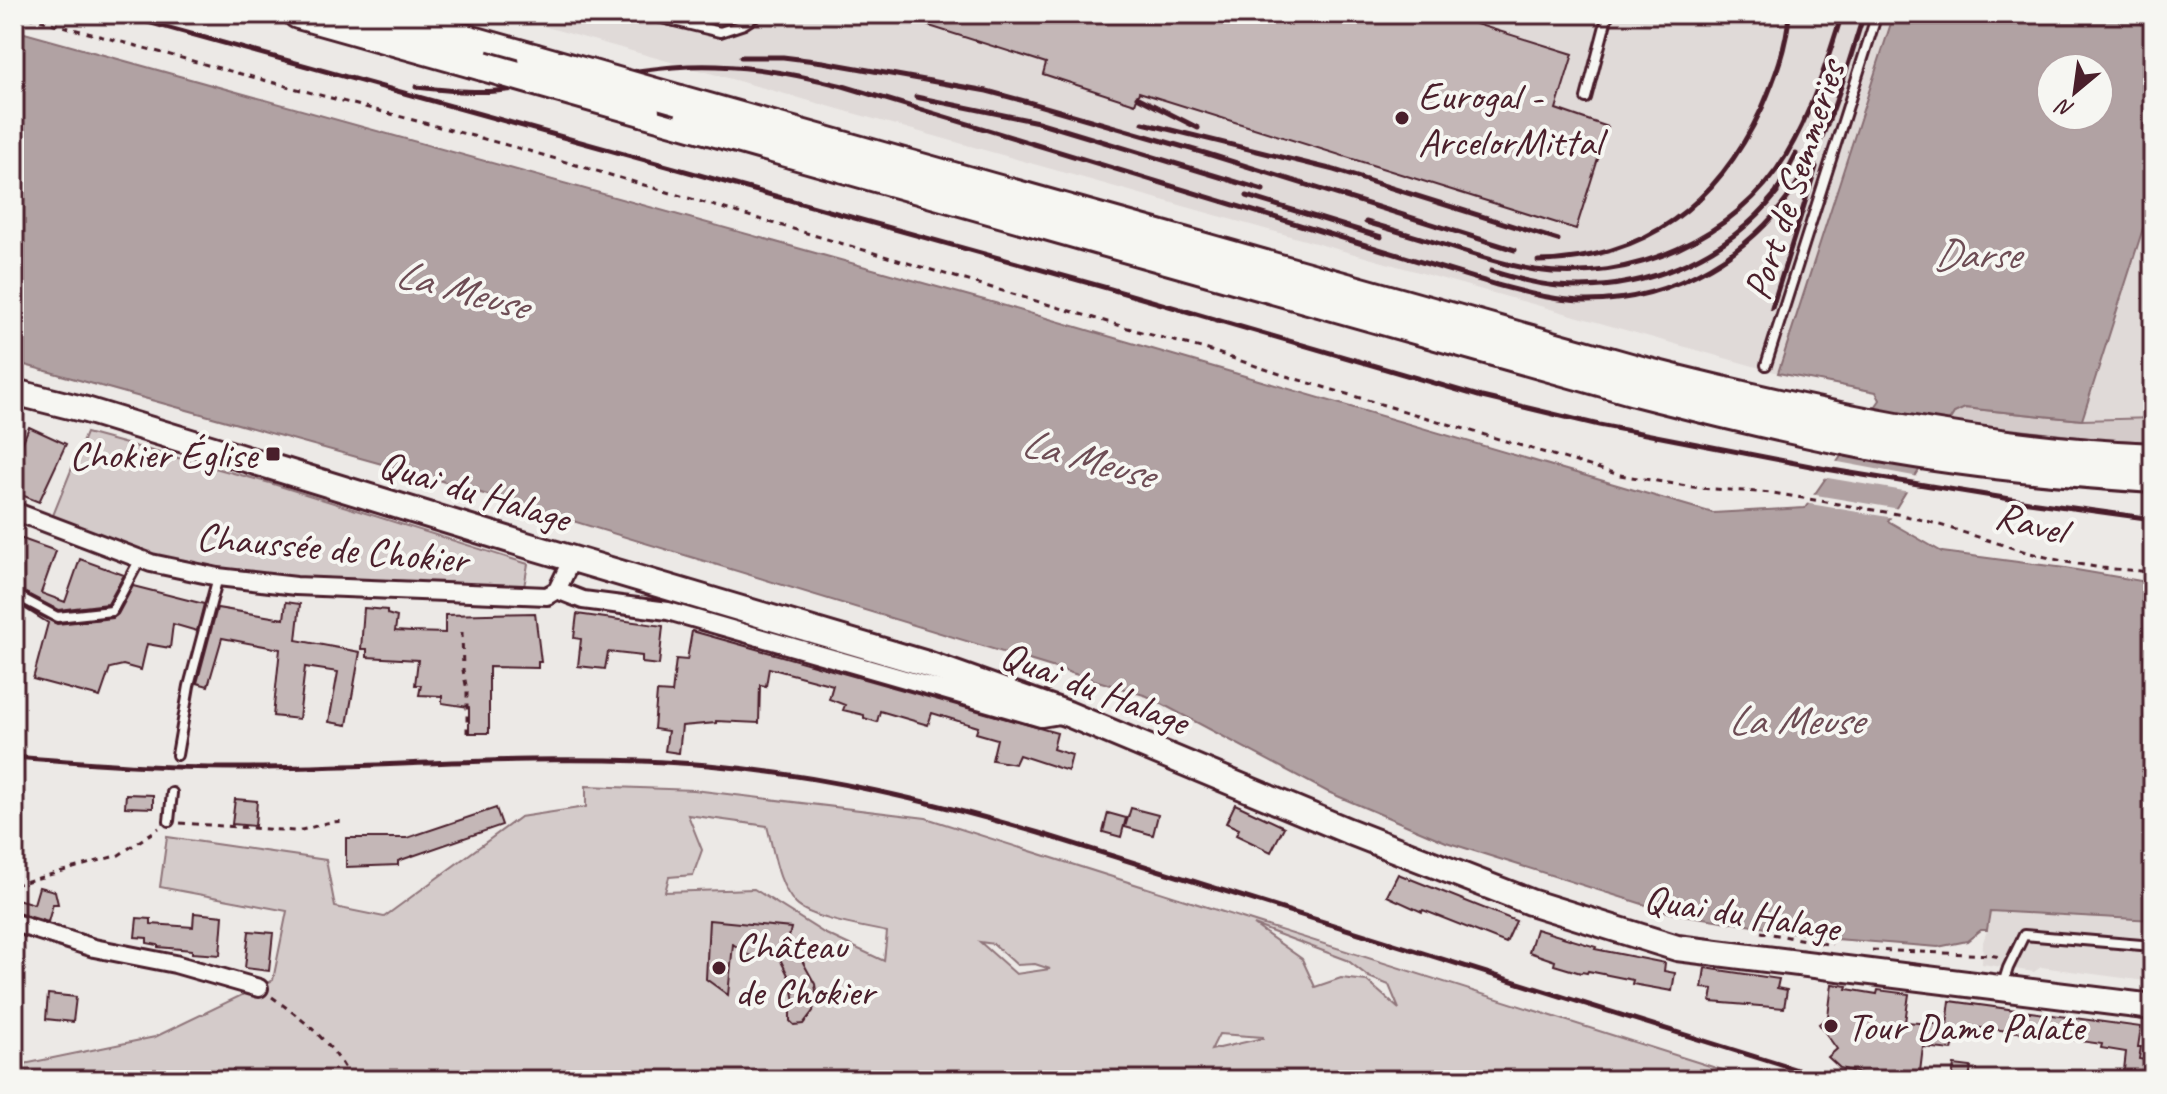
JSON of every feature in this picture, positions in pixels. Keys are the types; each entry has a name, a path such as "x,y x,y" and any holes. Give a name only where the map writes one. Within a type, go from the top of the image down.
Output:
{"highway":[{"path":"298,14 1731,416 1939,445 2084,473 2153,478"},
{"path":"377,14 1641,371 1740,396 1852,431"},
{"path":"1939,445 2153,458"}],"main road":[{"name":"Quai du Halage","path":"14,392 86,410 927,664 1068,714 1348,831 1530,902 1677,948 2153,1007"}],"street":[{"name":"Chaussée de Chokier","path":"14,511 151,563 218,577 296,586 547,596 557,590 583,600 668,611 1041,718 1068,714"},
{"path":"557,590 572,559"},
{"path":"14,923 94,948 175,964 259,988"}],"lane":[{"path":"645,14 720,32 744,24 759,14"},
{"path":"1586,98 1607,18 1605,14"},
{"name":"Port de Semmeries","path":"1766,365 1877,14"},
{"path":"14,594 57,617 112,611 140,558"},
{"path":"177,755 189,686 218,577"},
{"path":"169,821 172,793"},
{"path":"2002,988 2024,935 2153,946"}],"path":[{"name":"Ravel","path":"17,14 529,151 1205,349 1620,475 1699,488 1773,493 1897,514 2066,562 2153,572"},
{"path":"462,632 467,733"},
{"path":"14,885 119,855 169,821 295,831 309,830 334,820 346,822"},
{"path":"1761,932 1838,946"},
{"path":"1864,950 1989,955 2012,960"},
{"path":"259,988 299,1016 324,1040 342,1061 351,1080"}],"shaded area":[{"path":"500,14 2153,14 2153,426 1965,408 1954,413 1888,521 1942,552 1713,514 1805,508 1880,400 1877,392 1778,373"},
{"path":"1964,408 2082,420 2153,418 2153,442 2097,439 1948,422 1954,413"},
{"path":"86,433 270,483 528,564 524,587 371,583 180,568 50,523"},
{"path":"586,786 694,790 926,818 1754,1080 1097,1080 1092,1077 1088,1080 14,1080 14,1066 155,1037 273,980 287,911 160,887 167,837 326,860 335,907 384,917 520,817 586,807","holes":["688,815 767,826 780,877 796,904 813,914 887,932 884,961 824,933 754,889 665,892 669,877 693,875 702,850","1254,925 1347,960 1369,977 1389,985 1399,1009 1367,981 1341,978 1315,987 1302,959","980,942 994,944 1017,965 1035,964 1050,969 1016,974","1219,1034 1263,1037 1263,1038 1211,1050"]},
{"path":"1980,911 2153,920 2153,982 2041,967 2034,972 1982,964 1983,942 1990,921"}],"water":[{"name":"La Meuse","path":"1894,14 2153,16 2153,197 2082,420 1965,408 1954,413 1888,521 1942,552 2153,583 2153,920 1990,911 1987,930 1981,930 1967,941 1938,947 1836,939 1671,913 1446,842 1328,792 1147,696 425,476 14,362 14,30 995,303 1713,513 1805,508 1880,400 1876,392 1778,373"}],"pier":[{"path":"1833,461 1919,477 1910,492 1822,477"},
{"path":"1810,494 1900,509 1894,518 1804,503"}],"building":[{"name":"Eurogal - ArcelorMittal","path":"901,14 1444,14 1573,54 1556,109 1608,127 1576,229 1139,92 1135,104 1043,74 1046,63 901,17"},
{"path":"29,427 66,444 39,502 14,492 14,463"},
{"path":"14,536 56,551 41,593 65,602 80,559 124,575 108,604 58,610 14,587"},
{"path":"133,586 204,604 197,631 173,624 170,648 147,644 141,670 123,665 110,668 100,697 33,679 48,623 16,603 57,624 113,618"},
{"path":"286,602 300,604 296,640 360,652 347,725 329,722 338,672 305,667 299,719 273,716 280,649 222,638 208,686 197,683 217,608 284,619"},
{"path":"364,608 387,610 387,614 397,617 395,631 445,633 445,615 535,613 541,662 538,662 538,668 489,667 489,733 469,733 469,707 442,703 442,696 419,695 421,685 415,685 418,660 367,657 367,649 361,649"},
{"path":"577,614 663,626 659,665 642,663 642,656 608,652 605,669 578,666 581,639 574,638"},
{"path":"692,631 1057,733 1053,749 1072,755 1068,771 1019,755 1015,764 992,760 997,739 976,733 978,727 932,713 928,725 880,711 877,722 864,718 864,715 843,710 845,705 829,699 833,685 769,668 766,686 760,685 759,723 716,721 682,726 679,753 665,751 668,731 654,729 657,692 672,693 676,659 687,660"},
{"path":"126,794 153,795 153,808 125,807"},
{"path":"235,799 257,801 255,826 232,824"},
{"path":"1235,804 1284,827 1271,852 1236,835 1239,829 1226,823"},
{"path":"496,808 502,825 398,861 398,865 346,867 346,838 407,838"},
{"path":"1131,808 1158,815 1153,835 1125,827"},
{"path":"1108,813 1126,818 1121,837 1103,832"},
{"path":"1398,874 1516,921 1506,943 1387,896"},
{"path":"39,887 55,891 58,904 53,904 48,922 14,912 14,898 34,904"},
{"path":"194,913 223,916 220,955 158,947 147,943 147,938 135,937 137,918 151,919 151,924 193,927"},
{"name":"Château de Chokier","path":"709,920 791,928 789,937 816,991 813,1011 803,1024 794,1025 790,1021 790,1011 796,1006 791,981 775,949 761,957 748,955 733,944 728,995 706,979"},
{"path":"1536,929 1595,949 1665,963 1664,971 1675,973 1672,991 1554,965 1555,961 1529,952"},
{"path":"249,931 273,933 269,971 245,968"},
{"path":"1705,968 1779,979 1777,988 1787,990 1784,1008 1711,1002 1713,989 1702,988"},
{"path":"1832,984 1877,994 1878,990 1909,994 1905,1022 1947,1025 1950,1001 2141,1027 2138,1047 2141,1047 2139,1059 2146,1060 2144,1080 2123,1079 2126,1052 2101,1048 2102,1044 1964,1026 1962,1038 1952,1050 1923,1047 1919,1080 1885,1080 1840,1068 1828,1057 1837,1049 1819,1024 1828,1017"},
{"path":"48,994 76,997 73,1022 46,1019"},
{"path":"1954,1065 1971,1067 1969,1080 1952,1080"}],"railway":[{"path":"119,14 1107,288 1482,397 1599,425 1826,469 2153,519"},
{"path":"1538,261 1577,258 1613,250 1645,237 1674,220 1700,198 1744,142 1762,108 1780,62 1789,14"},
{"path":"1366,222 1497,262 1535,270 1607,270 1643,262 1678,249 1710,232 1739,210 1765,184 1786,155 1811,104 1842,14"},
{"path":"416,87 496,91 651,69 695,66 738,67 780,73 843,86 1497,285 1530,294 1587,301 1619,299 1681,282 1736,250 1761,229 1800,179 1821,140 1864,14"},
{"path":"741,57 783,57 823,62 987,91 1208,154 1515,250"},
{"path":"916,97 1038,122 1263,190"},
{"path":"1137,97 1198,128"},
{"path":"1143,123 1334,170 1558,240"},
{"path":"1768,202 1796,154"},
{"path":"1772,308 1816,167"},
{"path":"1491,271 1558,286 1620,284 1650,277 1679,267 1732,236 1777,193"},
{"path":"1247,196 1381,237"},
{"path":"14,757 220,768 536,760 651,761 750,769 834,782 957,810 1039,833 1829,1080"}],"place":[{"name":"Eurogal - ArcelorMittal","path":"1402,118"},
{"name":"Chokier Église","path":"273,454"},
{"name":"Château de Chokier","path":"719,968"},
{"name":"Tour Dame Palate","path":"1831,1026"}],"water label":[{"name":"Darse","path":"1976,253"}]}
